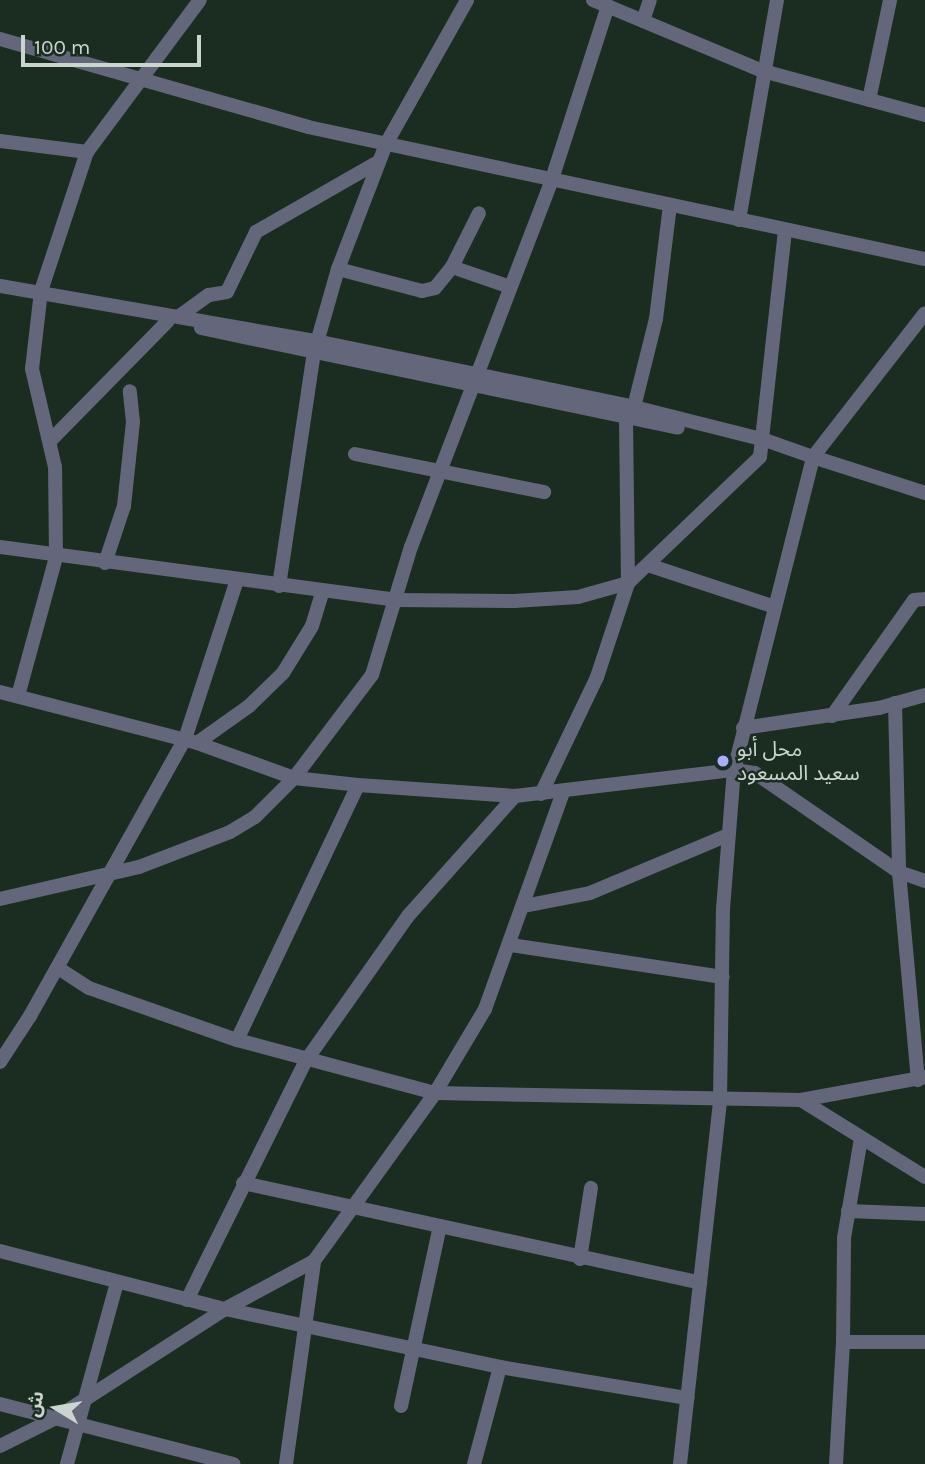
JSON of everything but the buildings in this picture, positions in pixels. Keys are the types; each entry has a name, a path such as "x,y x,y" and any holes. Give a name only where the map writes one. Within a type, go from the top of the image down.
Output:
{"street":[{"path":"18,696 56,557 51,440 32,369 40,295 87,152 139,78 200,0"},
{"path":"279,586 315,347 338,269 386,144 467,0"},
{"path":"593,0 763,71 925,115"},
{"path":"643,21 650,0"},
{"path":"739,220 777,0"},
{"path":"869,100 890,0"},
{"path":"0,899 110,874 199,847 255,817 294,778 372,675 386,641 395,600 440,470 552,179 608,6"},
{"path":"0,39 386,144 925,259"},
{"path":"0,141 87,152"},
{"path":"51,440 174,318 209,295 227,292 256,232 378,162"},
{"path":"541,793 597,677 628,583 630,412 656,319 670,205"},
{"path":"338,269 422,291 435,288 452,267 479,213"},
{"path":"0,547 56,557 395,600 527,600 578,597 628,583 746,475 768,444 785,231"},
{"path":"452,267 510,287"},
{"path":"0,286 174,318 474,382 630,412 768,444 925,493"},
{"path":"0,295 40,295"},
{"path":"680,1464 720,1099 727,835 734,770 772,606 813,457 925,313"},
{"path":"105,563 124,506 133,422 130,391"},
{"path":"355,454 544,492"},
{"path":"648,565 772,606"},
{"path":"0,1062 191,741 237,580"},
{"path":"191,741 249,706 283,673 312,626 323,591"},
{"path":"832,716 914,600 925,598"},
{"path":"0,692 191,741 294,778 358,785 515,796 734,770 768,779 899,872 925,881"},
{"path":"743,728 832,716 925,695"},
{"path":"58,968 89,988 237,1040 304,1062 435,1093 801,1100 921,1079 918,1006 899,872 895,703"},
{"path":"237,1040 358,785"},
{"path":"286,1464 302,1325 314,1261 435,1093 485,1009 511,945 563,792"},
{"path":"187,1300 304,1062 408,916 515,796"},
{"path":"524,905 590,893 650,872 727,835"},
{"path":"511,945 723,977"},
{"path":"801,1100 925,1177"},
{"path":"836,1464 848,1210 861,1139"},
{"path":"243,1183 580,1259 700,1283"},
{"path":"580,1259 591,1188"},
{"path":"848,1210 925,1214"},
{"path":"401,1406 440,1226"},
{"path":"0,1251 225,1309 500,1367 687,1398"},
{"path":"0,1447 56,1418 225,1309 314,1261"},
{"path":"67,1464 117,1283"},
{"path":"843,1342 925,1342"},
{"path":"474,1464 500,1367"},
{"path":"0,1404 233,1464"}],"place":[{"name":"محل أبو سعيد المسعود","path":"723,761"}]}
